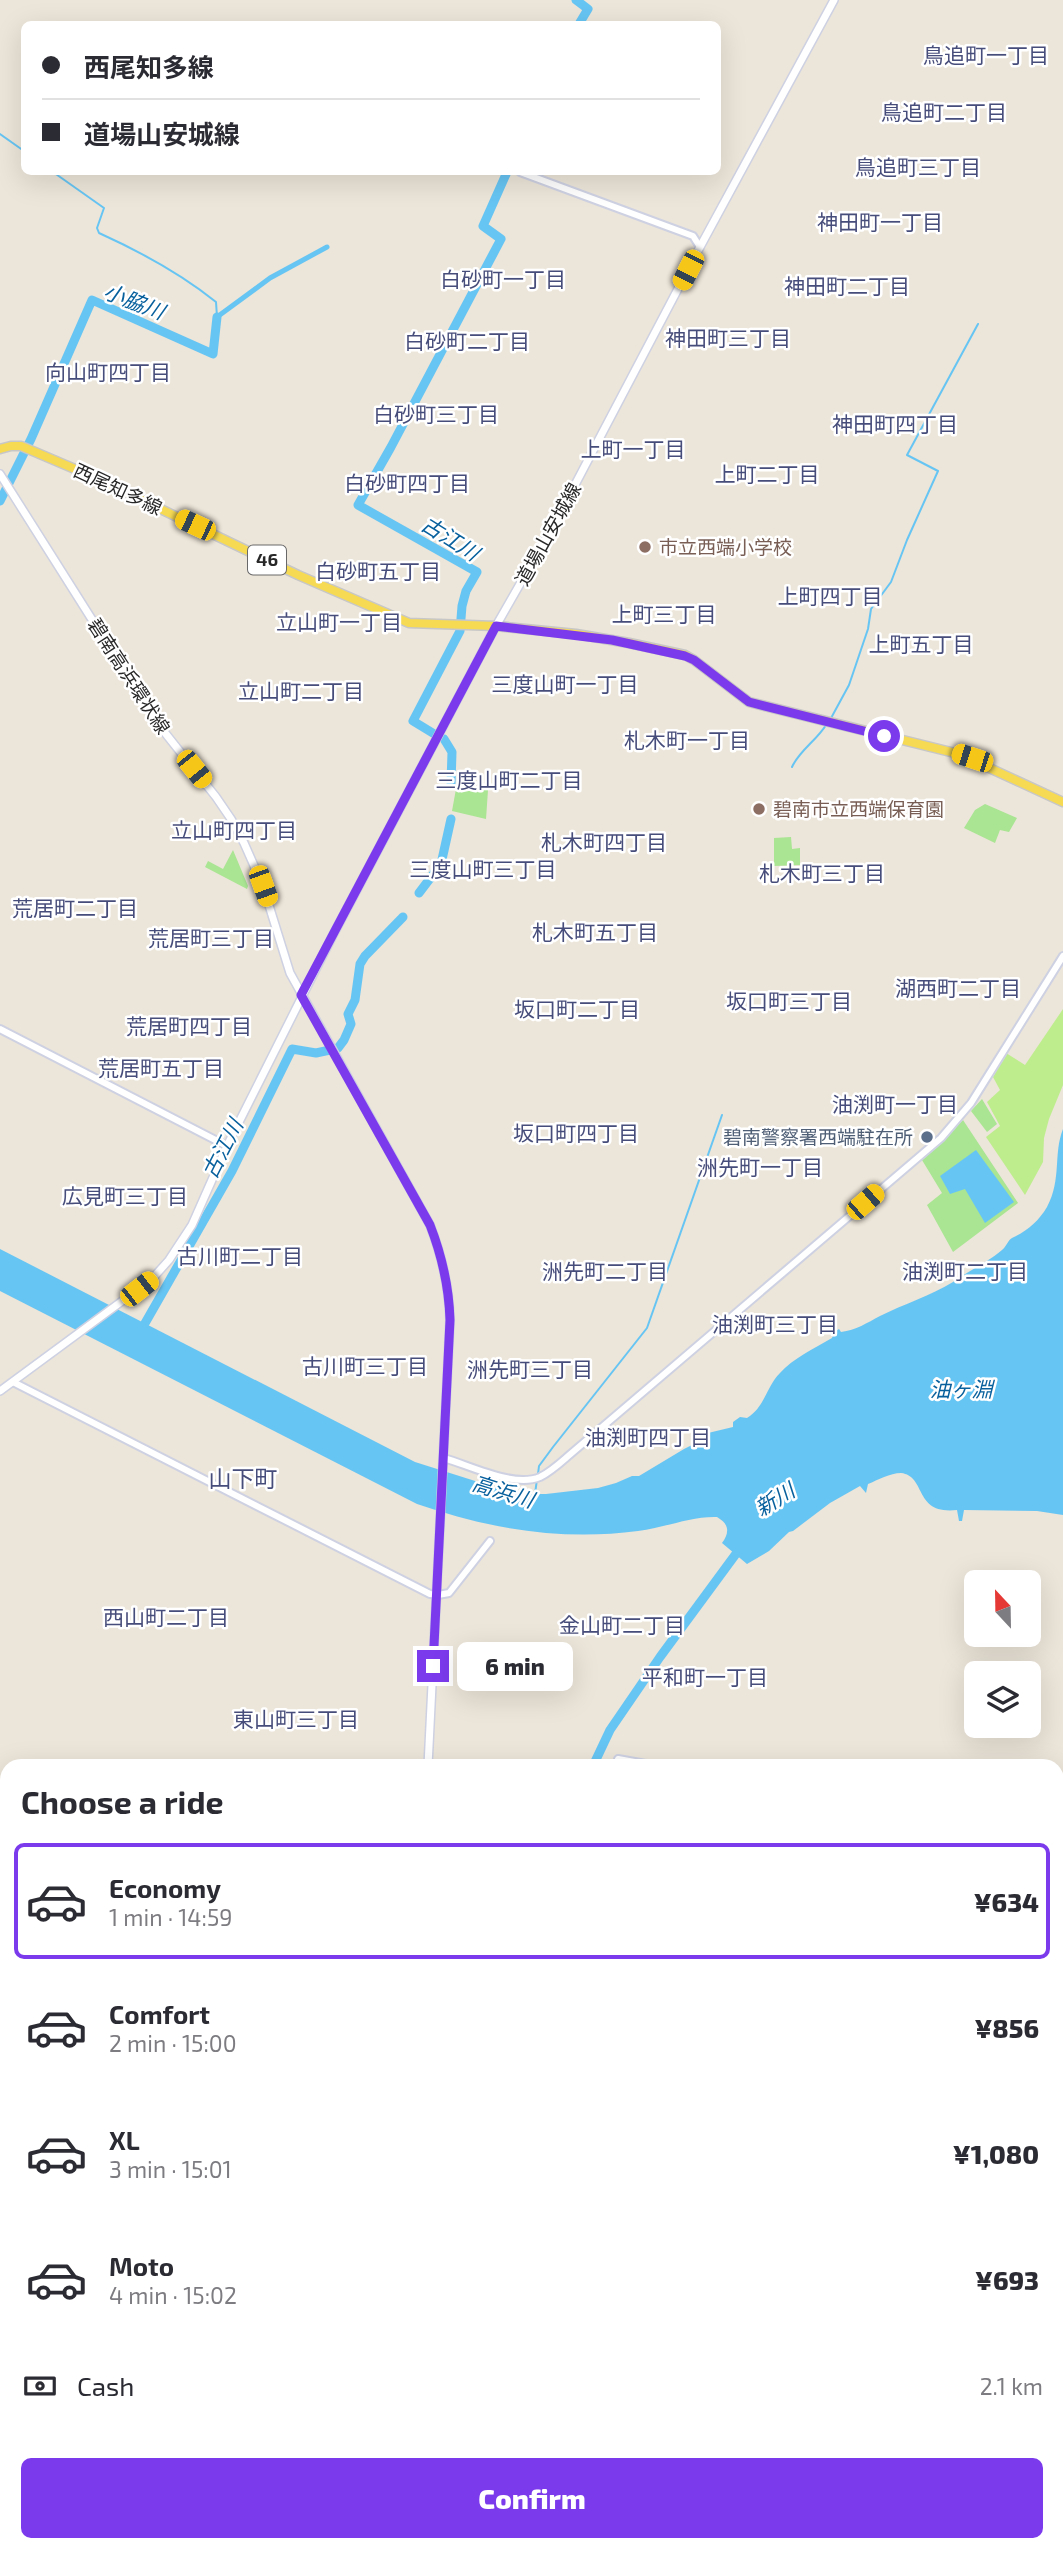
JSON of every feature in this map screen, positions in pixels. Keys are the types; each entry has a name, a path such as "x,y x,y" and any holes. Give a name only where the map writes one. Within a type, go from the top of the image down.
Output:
{"main road":[{"name":"道場山安城線","path":"0,1391 152,1279 192,1225 227,1146 301,995 496,626 556,521 834,0"},
{"name":"西尾知多線","path":"0,449 21,446 78,470 396,619 409,623 496,626 600,638 685,656 749,702 959,754 1063,802"},
{"name":"碧南高浜環状線","path":"0,474 158,724 231,819 263,886 282,952 301,995"},
{"path":"301,995 430,1225 440,1253 449,1296 444,1462 428,1759"}],"street":[{"path":"528,175 693,236 700,247"},
{"path":"444,1462 513,1480 525,1480 544,1475 567,1457 941,1138 971,1103 1063,956"},
{"path":"0,1029 227,1146"},
{"path":"13,1381 315,1536 438,1595 449,1593 490,1541"}],"green space":[{"path":"456,789 488,790 486,819 452,811"},
{"path":"985,804 1017,818 1009,832 1000,830 995,843 964,828 975,810"},
{"path":"791,837 792,849 800,848 800,865 774,866 774,838"},
{"path":"233,850 247,889 205,867 208,861 223,869"},
{"path":"1063,1009 1063,1085 1044,1138 1043,1162 1025,1195 986,1137 1000,1126 987,1102 1000,1090 993,1077 1006,1053 1025,1065"},
{"path":"982,1099 997,1124 987,1132 971,1111"},
{"path":"963,1120 1018,1203 953,1252 927,1205 942,1193 922,1160"}],"water":[{"name":"油ヶ淵","path":"1063,1129 1063,1515 1037,1511 964,1510 962,1521 959,1521 957,1510 933,1507 915,1481 909,1476 897,1473 868,1484 866,1493 860,1486 830,1503 789,1532 769,1551 747,1564 722,1543 727,1528 717,1517 697,1518 638,1531 582,1535 499,1526 417,1504 0,1291 0,1249 415,1462 510,1492 546,1494 598,1488 639,1476 706,1438 708,1433 733,1427 733,1422 740,1417 747,1418 758,1408 775,1379 785,1368 832,1338 834,1332 857,1328 935,1292 1003,1249 1011,1239 1032,1226 1052,1197"},
{"path":"976,1150 1014,1202 985,1223 965,1189 950,1194 940,1176"}],"waterway":[{"name":"古江川","path":"576,0 588,9 581,21"},
{"path":"0,134 21,149"},
{"path":"57,175 104,208 97,228 99,233 160,264 202,291 216,302 217,317"},
{"name":"古江川","path":"436,735 413,721 460,631 466,591 477,572 358,505 501,239 483,226 506,175"},
{"path":"217,317 270,278 327,247"},
{"name":"小脇川","path":"0,501 31,439 92,300 213,354 217,317"},
{"path":"830,720 849,685 868,629 871,609 891,582 938,471 907,455 978,324"},
{"path":"792,767 826,725"},
{"name":"古江川","path":"444,739 452,752 451,783"},
{"name":"古江川","path":"419,893 441,864 451,819"},
{"name":"古江川","path":"338,1048 351,1024 348,1014 355,1000 360,964 403,917"},
{"name":"古江川","path":"140,1332 232,1171 292,1049 316,1053 330,1050"},
{"path":"538,1474 539,1466 553,1447 647,1328 722,1115"},
{"name":"高浜川","path":"535,1494 537,1479"},
{"name":"新川","path":"596,1759 610,1730 741,1547"}],"place":[{"name":"市立西端小学校","path":"645,547"},
{"name":"碧南市立西端保育園","path":"759,809"},
{"name":"碧南警察署西端駐在所","path":"927,1137"}],"district":[{"name":"鳥追町一丁目","path":"986,56"},
{"name":"鳥追町二丁目","path":"944,113"},
{"name":"鳥追町三丁目","path":"918,168"},
{"name":"神田町一丁目","path":"880,223"},
{"name":"白砂町一丁目","path":"503,280"},
{"name":"神田町二丁目","path":"847,287"},
{"name":"神田町三丁目","path":"728,339"},
{"name":"白砂町二丁目","path":"467,342"},
{"name":"向山町四丁目","path":"108,373"},
{"name":"白砂町三丁目","path":"436,415"},
{"name":"神田町四丁目","path":"895,425"},
{"name":"上町一丁目","path":"633,450"},
{"name":"上町二丁目","path":"767,475"},
{"name":"白砂町四丁目","path":"407,484"},
{"name":"白砂町五丁目","path":"378,572"},
{"name":"上町四丁目","path":"830,597"},
{"name":"上町三丁目","path":"664,615"},
{"name":"立山町一丁目","path":"339,623"},
{"name":"上町五丁目","path":"921,645"},
{"name":"三度山町一丁目","path":"565,685"},
{"name":"立山町二丁目","path":"301,692"},
{"name":"札木町一丁目","path":"687,741"},
{"name":"三度山町二丁目","path":"509,781"},
{"name":"立山町四丁目","path":"234,831"},
{"name":"札木町四丁目","path":"604,843"},
{"name":"三度山町三丁目","path":"483,870"},
{"name":"札木町三丁目","path":"822,874"},
{"name":"荒居町二丁目","path":"75,909"},
{"name":"札木町五丁目","path":"595,933"},
{"name":"荒居町三丁目","path":"211,939"},
{"name":"湖西町二丁目","path":"958,989"},
{"name":"坂口町三丁目","path":"789,1002"},
{"name":"坂口町二丁目","path":"577,1010"},
{"name":"荒居町四丁目","path":"189,1027"},
{"name":"荒居町五丁目","path":"161,1069"},
{"name":"油渕町一丁目","path":"895,1105"},
{"name":"坂口町四丁目","path":"576,1134"},
{"name":"洲先町一丁目","path":"760,1168"},
{"name":"広見町三丁目","path":"125,1197"},
{"name":"古川町二丁目","path":"240,1257"},
{"name":"洲先町二丁目","path":"605,1272"},
{"name":"油渕町二丁目","path":"965,1272"},
{"name":"油渕町三丁目","path":"775,1325"},
{"name":"古川町三丁目","path":"365,1367"},
{"name":"洲先町三丁目","path":"530,1370"},
{"name":"油渕町四丁目","path":"648,1438"},
{"name":"山下町","path":"243,1479"},
{"name":"西山町二丁目","path":"166,1618"},
{"name":"金山町二丁目","path":"622,1626"},
{"name":"平和町一丁目","path":"705,1678"},
{"name":"東山町三丁目","path":"296,1720"}],"route":[{"path":"433,1666 450,1320 447,1282 430,1225 301,995 496,626 576,634 685,656 749,702 884,736"}]}
